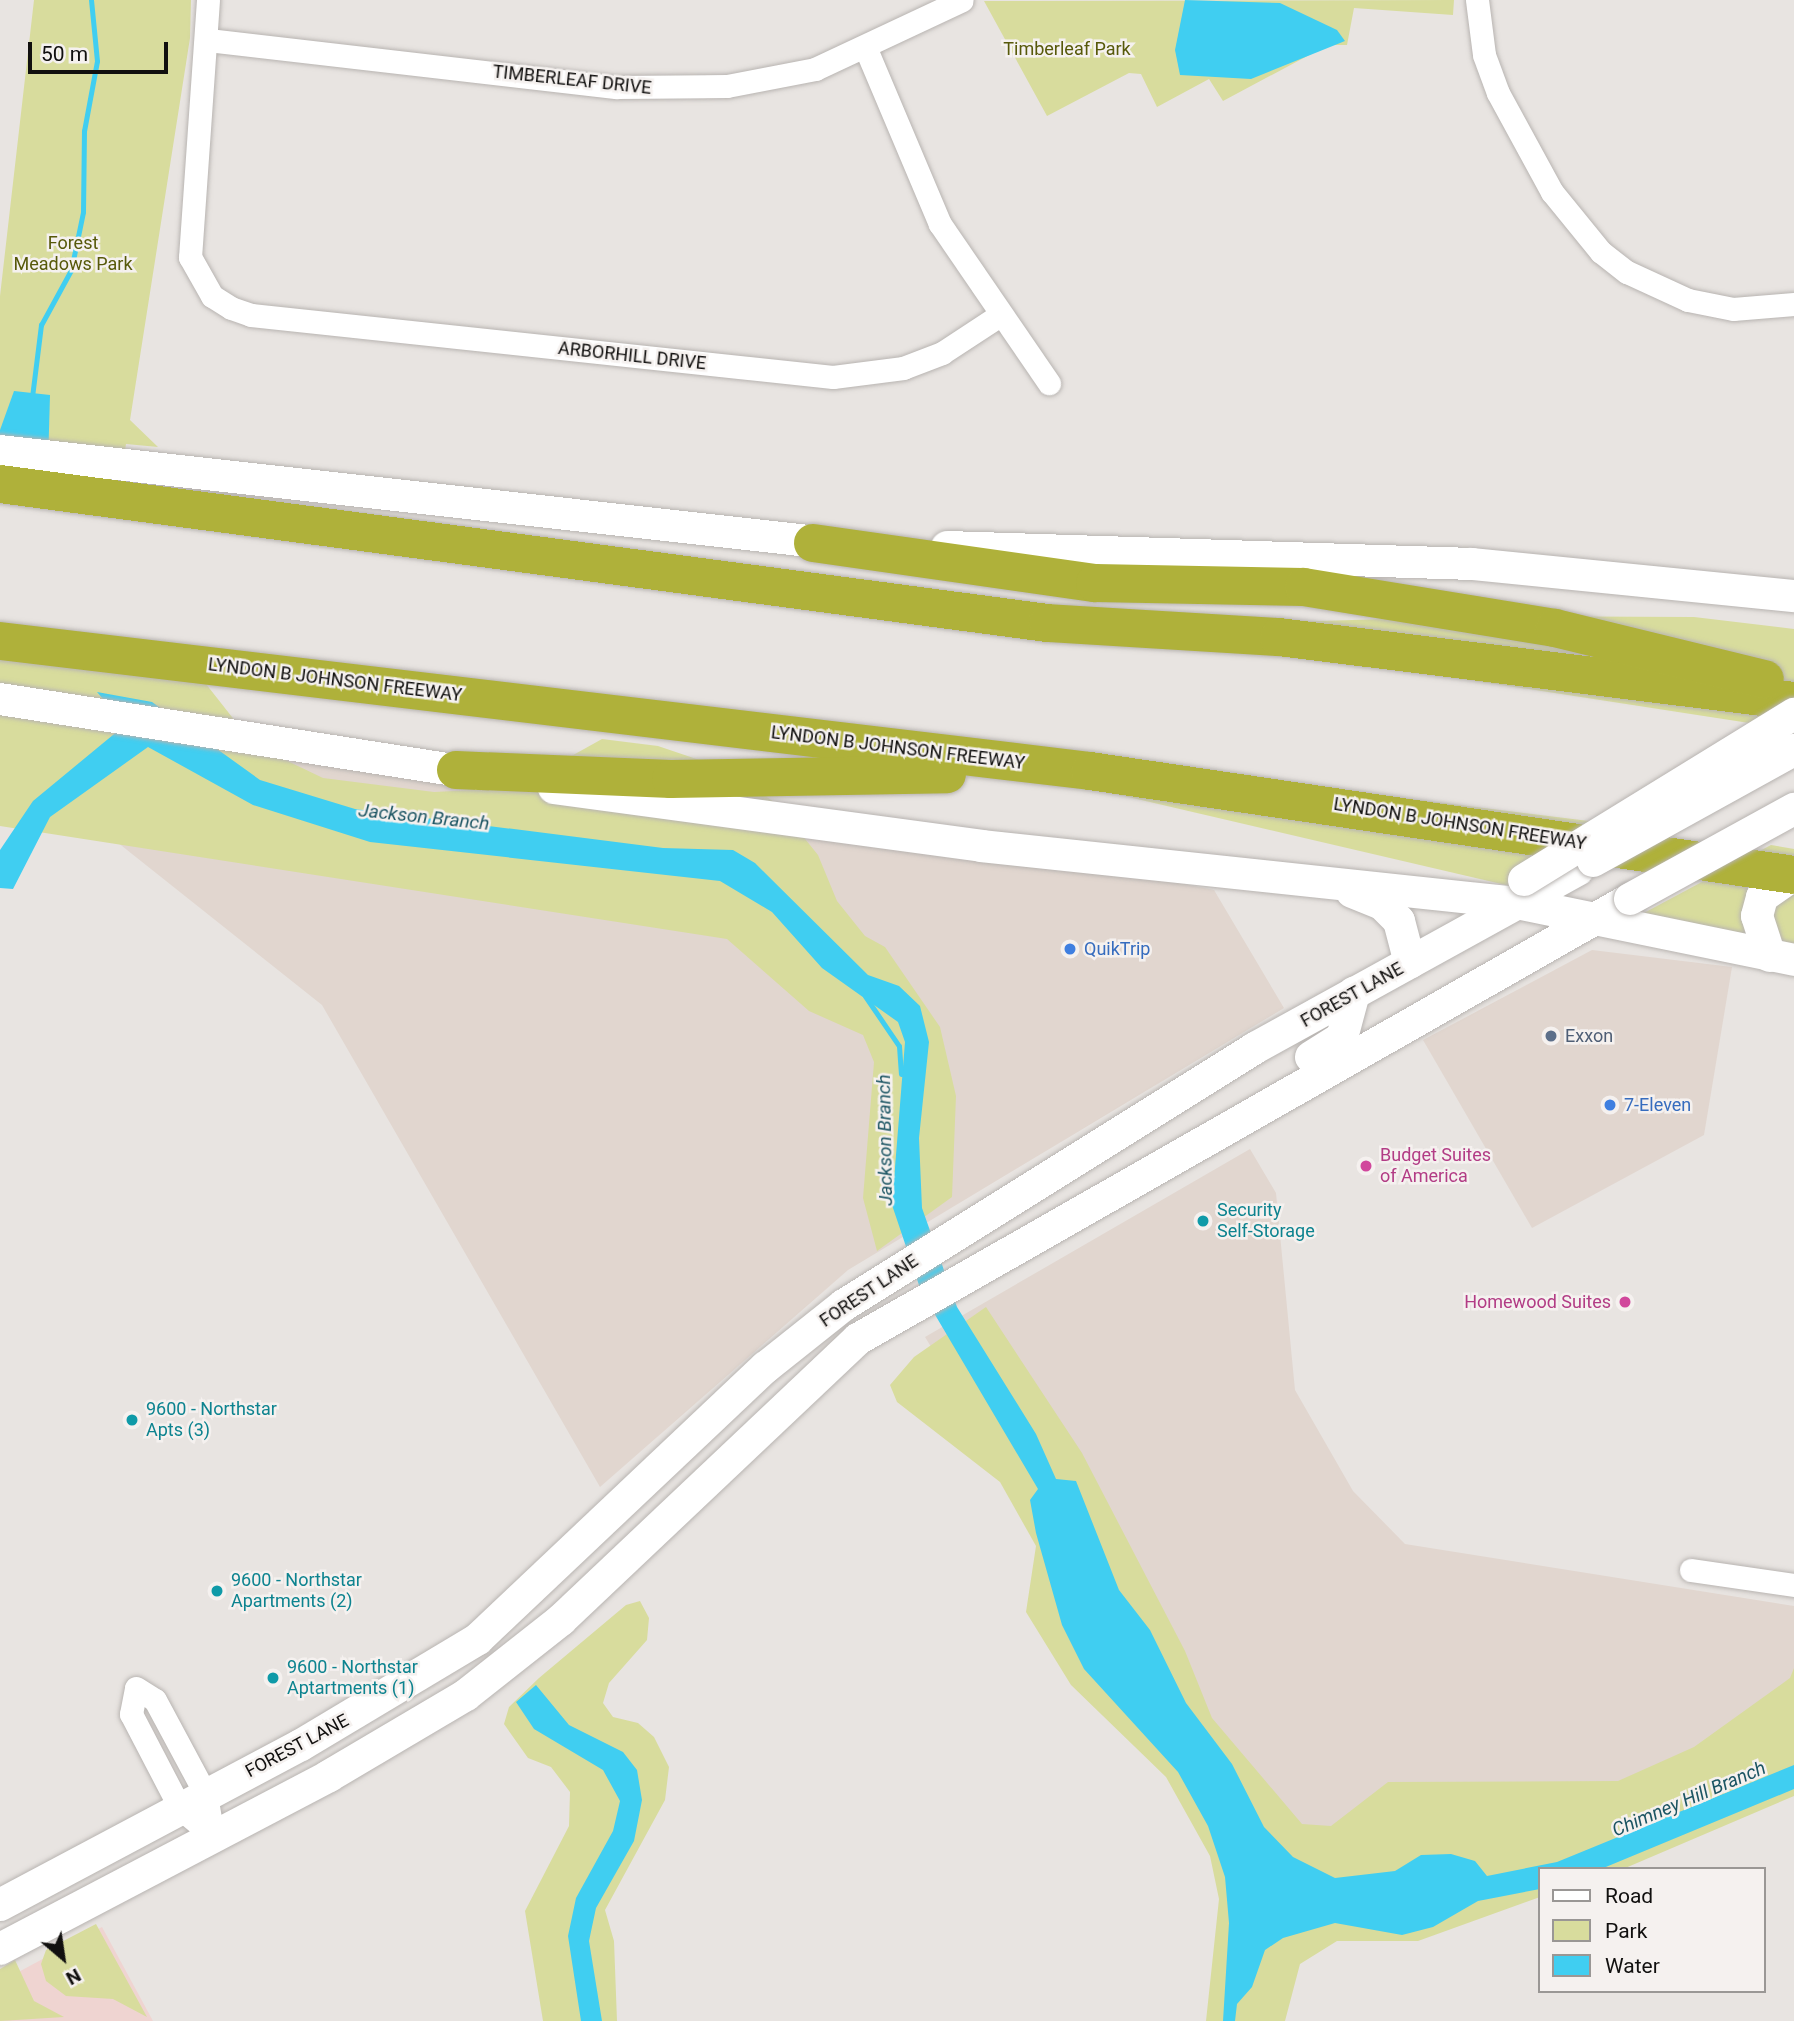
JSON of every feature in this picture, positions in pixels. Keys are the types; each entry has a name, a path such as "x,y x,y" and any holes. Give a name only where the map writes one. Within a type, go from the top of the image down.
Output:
{"highway":[{"path":"0,484 624,569 1048,623 1279,636 1794,701"},
{"path":"813,543 1095,583 1304,587 1555,628 1794,685"},
{"name":"LYNDON B JOHNSON FREEWAY","path":"0,641 1090,771 1794,875"},
{"path":"456,770 671,779 1090,771"}],"main road":[{"path":"0,451 813,543 1472,564 1794,596"},
{"path":"1,700 761,819 1433,894 1521,892 1590,920 1782,958"},
{"path":"1521,892 1794,714"},
{"name":"FOREST LANE","path":"3,1907 388,1696 478,1639 766,1367 844,1305 1354,993 1410,963 1521,892 1578,870 1794,750"},
{"name":"FOREST LANE","path":"0,1949 213,1836 466,1695 525,1651 635,1550 824,1366 866,1334 1264,1102 1794,809"},
{"path":"1782,958 1757,916 1762,897 1794,875"},
{"path":"1324,881 1382,904 1399,920 1410,963"},
{"path":"1264,1102 1265,1086 1342,1038 1354,993"},
{"path":"607,1520 635,1550"}],"street":[{"name":"ARBORHILL DRIVE","path":"208,0 208,40 190,257 212,296 251,315 832,377 903,368 942,353 1000,315"},
{"name":"TIMBERLEAF DRIVE","path":"208,40 661,89 768,79 866,49 962,0"},
{"path":"1477,0 1484,55 1498,93 1552,192 1601,252 1627,272 1688,300 1733,309 1794,304"},
{"path":"866,49 920,186 1000,315 1049,383"},
{"path":"1691,1570 1794,1585"},
{"path":"193,1801 213,1836"}],"shaded area":[{"path":"0,702 867,820 1214,890 1284,1008 848,1270 600,1487 322,1005 0,749"},
{"path":"1592,950 1732,967 1704,1135 1532,1228 1423,1040"},
{"path":"1250,1149 1276,1193 1295,1390 1353,1491 1405,1544 1794,1606 1794,1724 1559,1856 1266,1894 925,1337"},
{"path":"102,1927 153,2021 0,2021 0,1982"}],"green space":[{"name":"Forest Meadows Park","path":"34,0 191,0 190,38 130,420 158,447 126,444 116,510 0,498 0,296"},
{"name":"Timberleaf Park","path":"1454,0 1453,15 1354,8 1347,45 1328,45 1223,101 1209,79 1157,107 1141,74 1129,73 1047,116 984,1"},
{"path":"1484,616 1694,617 1794,629 1794,730 1126,627"},
{"path":"0,654 195,670 254,745 323,778 434,792 514,788 602,739 658,746 726,769 777,804 818,855 837,901 865,936 885,947 940,1027 956,1096 952,1197 877,1251 863,1198 874,1062 863,1035 809,1011 727,939 0,826"},
{"path":"872,737 1321,788 1637,827 1531,891"},
{"path":"1771,845 1794,849 1794,947 1627,922"},
{"path":"986,1307 1082,1453 1185,1651 1212,1718 1302,1824 1331,1826 1388,1782 1618,1781 1694,1747 1790,1678 1794,1668 1794,1796 1628,1867 1538,1867 1538,1898 1418,1941 1337,1941 1300,1964 1285,2021 1206,2021 1219,1899 1210,1856 1166,1777 1071,1685 1026,1612 1036,1546 1000,1482 897,1402 890,1385 914,1357"},
{"path":"640,1601 649,1618 647,1640 609,1683 603,1703 613,1717 638,1723 654,1737 669,1767 665,1800 605,1910 614,1941 617,2021 543,2021 525,1911 569,1826 570,1792 551,1767 528,1758 504,1724 509,1707 539,1678 626,1605"},
{"path":"96,1924 147,2017 113,1999 66,1996 46,1981 41,1964 46,1950"},
{"path":"15,1960 34,2001 64,2017 0,2021 0,1969"}],"water":[{"path":"1185,0 1280,3 1337,30 1345,41 1251,79 1180,75 1175,50"},
{"path":"14,391 50,395 48,464 0,461 0,430"},
{"path":"97,692 152,702 260,780 355,809 663,848 733,850 755,863 868,975 899,986 920,1006 929,1042 919,1138 922,1208 957,1307 1036,1434 1056,1479 1076,1481 1119,1590 1150,1630 1186,1703 1232,1764 1264,1827 1293,1857 1335,1878 1395,1871 1421,1855 1451,1854 1475,1861 1487,1876 1557,1862 1794,1765 1794,1789 1606,1867 1538,1867 1538,1889 1478,1901 1433,1927 1402,1935 1335,1923 1283,1938 1265,1950 1252,1987 1237,2004 1235,2021 1223,2021 1229,1923 1225,1877 1208,1826 1178,1772 1084,1669 1062,1625 1036,1533 1030,1500 1038,1489 921,1291 892,1205 905,1042 898,1022 822,968 772,912 720,881 370,842 253,805 148,747 50,817 13,889 0,888 0,850 33,801 125,725"},
{"path":"536,1685 569,1725 623,1752 637,1770 642,1800 634,1841 596,1908 589,1941 602,2021 581,2021 568,1936 576,1898 613,1831 620,1801 603,1770 534,1729 516,1702"}],"waterway":[{"name":"Jackson Branch","path":"32,397 41,325 71,270 83,212 84,131 97,61 91,0"},
{"name":"Jackson Branch","path":"865,996 899,1046 901,1074"}],"place":[{"name":"QuikTrip","path":"1070,949"},
{"name":"Exxon","path":"1551,1036"},
{"name":"7-Eleven","path":"1610,1105"},
{"name":"Budget Suites of America","path":"1366,1166"},
{"name":"Security Self-Storage","path":"1203,1221"},
{"name":"Homewood Suites","path":"1625,1302"},
{"name":"9600 - Northstar Apts (3)","path":"132,1420"},
{"name":"9600 - Northstar Apartments (2)","path":"217,1591"},
{"name":"9600 - Northstar Aptartments (1)","path":"273,1678"}],"water label":[{"name":"Chimney Hill Branch","path":"1689,1799"}]}
